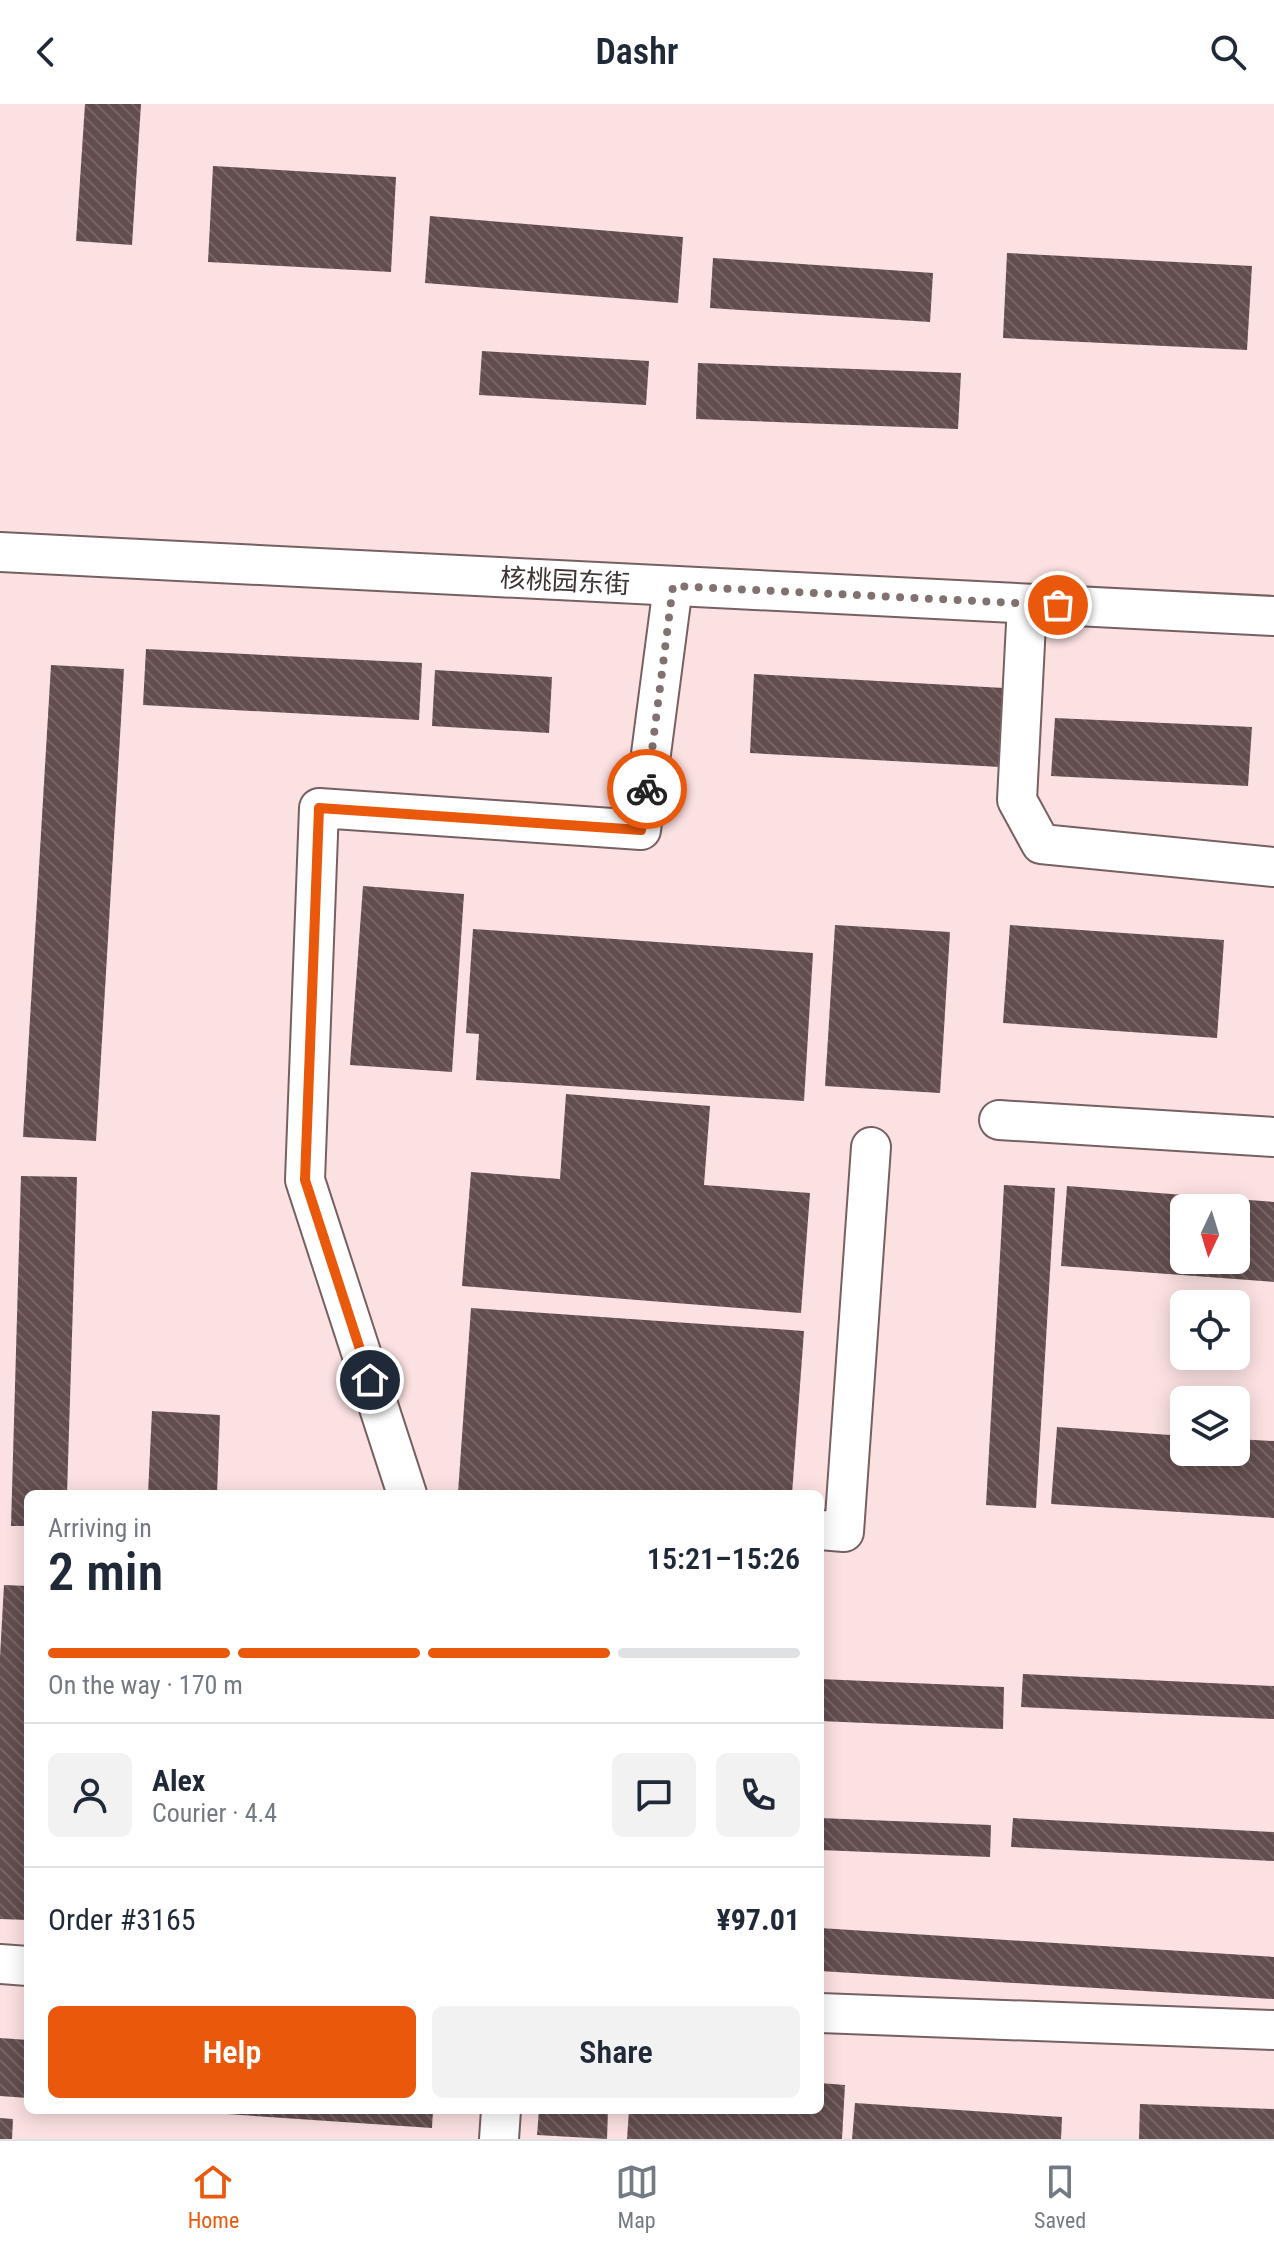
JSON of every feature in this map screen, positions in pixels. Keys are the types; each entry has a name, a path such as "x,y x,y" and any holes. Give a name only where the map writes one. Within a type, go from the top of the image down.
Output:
{"street":[{"name":"核桃园东街","path":"0,552 1274,616"},
{"path":"406,1490 305,1180 319,808 641,830 673,586"},
{"path":"1027,604 1017,800 1041,844 1274,867"},
{"path":"999,1120 1274,1137"},
{"path":"824,1530 844,1532 871,1147"},
{"path":"0,1964 24,1966"},
{"path":"824,2013 1274,2030"},
{"path":"499,2139 501,2114"}],"building":[{"path":"85,104 141,104 132,245 76,241"},
{"path":"213,166 396,177 391,272 208,262"},
{"path":"430,216 683,237 678,303 425,283"},
{"path":"1007,253 1252,266 1247,350 1003,338"},
{"path":"713,258 933,273 930,322 710,308"},
{"path":"482,351 649,361 646,405 479,395"},
{"path":"698,363 961,373 958,429 696,419"},
{"path":"146,649 422,663 419,720 143,705"},
{"path":"51,665 124,669 96,1141 23,1137"},
{"path":"435,670 552,677 549,733 432,726"},
{"path":"754,674 1004,688 1000,767 750,753"},
{"path":"1055,718 1252,727 1248,786 1051,776"},
{"path":"363,886 464,894 452,1072 350,1065"},
{"path":"835,925 950,932 940,1093 825,1086"},
{"path":"1010,925 1224,940 1217,1038 1003,1023"},
{"path":"473,929 813,953 804,1101 476,1080 479,1034 466,1033"},
{"path":"566,1094 710,1106 704,1185 810,1193 801,1313 462,1286 471,1172 560,1179"},
{"path":"21,1176 77,1177 67,1490 24,1490 24,1526 11,1526"},
{"path":"1004,1185 1055,1188 1036,1508 986,1505"},
{"path":"1067,1186 1170,1194 1170,1274 1250,1274 1250,1200 1274,1202 1274,1282 1061,1266"},
{"path":"471,1308 804,1331 792,1490 458,1490"},
{"path":"152,1411 220,1415 217,1490 148,1490"},
{"path":"1057,1427 1170,1435 1170,1466 1250,1466 1250,1440 1274,1441 1274,1518 1051,1504"},
{"path":"4,1585 24,1586 24,1920 0,1919 0,1657"},
{"path":"1023,1674 1274,1686 1274,1719 1021,1707"},
{"path":"824,1679 1004,1687 1003,1729 824,1721"},
{"path":"824,1818 991,1825 990,1857 824,1850"},
{"path":"1013,1818 1274,1832 1274,1861 1011,1847"},
{"path":"824,1928 1274,1957 1274,1999 824,1971"},
{"path":"0,2038 24,2040 24,2098 0,2096"},
{"path":"824,2083 845,2085 842,2139 627,2139 629,2114 824,2114"},
{"path":"855,2103 1062,2117 1061,2139 852,2139"},
{"path":"1140,2104 1274,2109 1274,2139 1139,2139"},
{"path":"226,2114 433,2114 432,2128"},
{"path":"539,2114 608,2114 607,2139 537,2135"},
{"path":"0,2118 13,2119 12,2139 0,2139"}],"way so far":[{"path":"647,789 673,586 1058,605"}],"route":[{"path":"370,1380 305,1180 319,808 641,830 647,789"}]}
